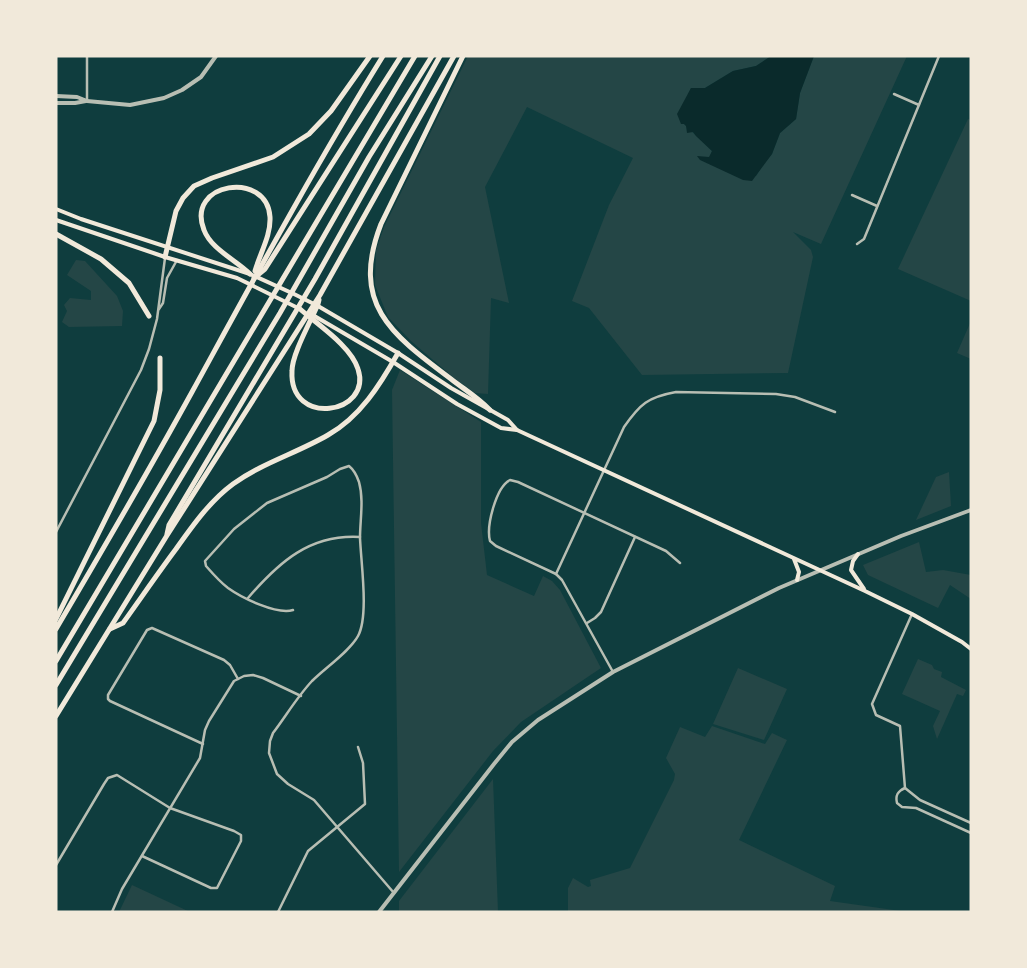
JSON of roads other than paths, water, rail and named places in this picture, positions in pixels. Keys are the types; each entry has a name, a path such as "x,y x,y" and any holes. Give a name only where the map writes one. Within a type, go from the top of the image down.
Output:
{"highway":[{"path":"165,257 176,211 194,186 273,157 309,134 331,111 370,56"},
{"path":"56,629 141,484 251,277 383,56"},
{"path":"251,277 265,269 401,56"},
{"path":"56,661 415,56"},
{"path":"56,685 280,313 369,157 432,56"},
{"path":"166,537 169,525 315,279 440,56"},
{"path":"56,716 166,537 320,295 454,56"},
{"path":"463,56 381,224 373,244 369,274 374,298 386,322 411,347 452,380 477,396 490,410"},
{"path":"236,186 249,189 262,199 270,214 270,231 251,277 241,264 225,254 208,239 203,229 201,218 203,207 210,196 221,189 236,186"},
{"path":"56,234 101,259 129,284 149,316"},
{"path":"300,309 322,328 338,340 349,352 359,370 358,389 345,404 326,410 313,407 297,394 292,382 295,357 318,304 320,295"},
{"path":"109,629 123,623 190,530 219,496 246,476 329,435 342,425 366,402 381,382 398,353"},
{"path":"56,619 154,420 160,390 160,358"}],"main road":[{"path":"56,209 242,272 294,294 398,353 451,388 508,420 518,430"},
{"path":"56,220 165,257 237,278 326,322 393,362 457,404 501,428 518,430 794,559 822,570 912,614 971,649"},
{"path":"858,554 853,561 851,570 865,591"},
{"path":"794,559 799,572 797,580"}],"street":[{"path":"87,56 87,101"},
{"path":"56,103 87,101 130,105 164,98 184,89 201,77 216,56"},
{"path":"857,244 864,239 939,56"},
{"path":"894,94 919,105"},
{"path":"56,96 77,97 87,101"},
{"path":"852,196 877,206"},
{"path":"56,532 141,370 152,341 165,257"},
{"path":"158,310 163,303 167,278 177,260"},
{"path":"556,574 624,427 637,408 651,399 661,394 676,392 776,394 795,397 835,412"},
{"path":"293,610 286,612 278,611 227,587 206,566 205,561 208,555 234,529 267,503 349,466 355,473 361,490 360,537 363,610 360,631 352,644 310,683 273,733 269,748 271,762 276,774 314,800 394,893"},
{"path":"613,672 565,584 556,574 492,544 489,537 489,521 506,482 514,480 635,536 666,551 680,564"},
{"path":"379,912 512,742 538,720 613,672 797,580 971,510"},
{"path":"586,623 601,612 635,536"},
{"path":"248,598 271,572 296,553 332,538 360,537"},
{"path":"912,614 872,704 876,715 900,726 905,788 920,800 971,823"},
{"path":"203,744 108,699 108,695 150,628 154,628 230,665 238,679"},
{"path":"112,912 122,889 200,758 209,721 230,686 238,679 253,676 262,678 301,696"},
{"path":"278,912 308,851 365,804 364,763 358,748"},
{"path":"56,865 104,784 111,776 117,775 170,808 241,835 241,840 217,888 211,888 142,856"},
{"path":"905,788 899,790 896,799 897,803 902,807 916,808 971,833"}]}
